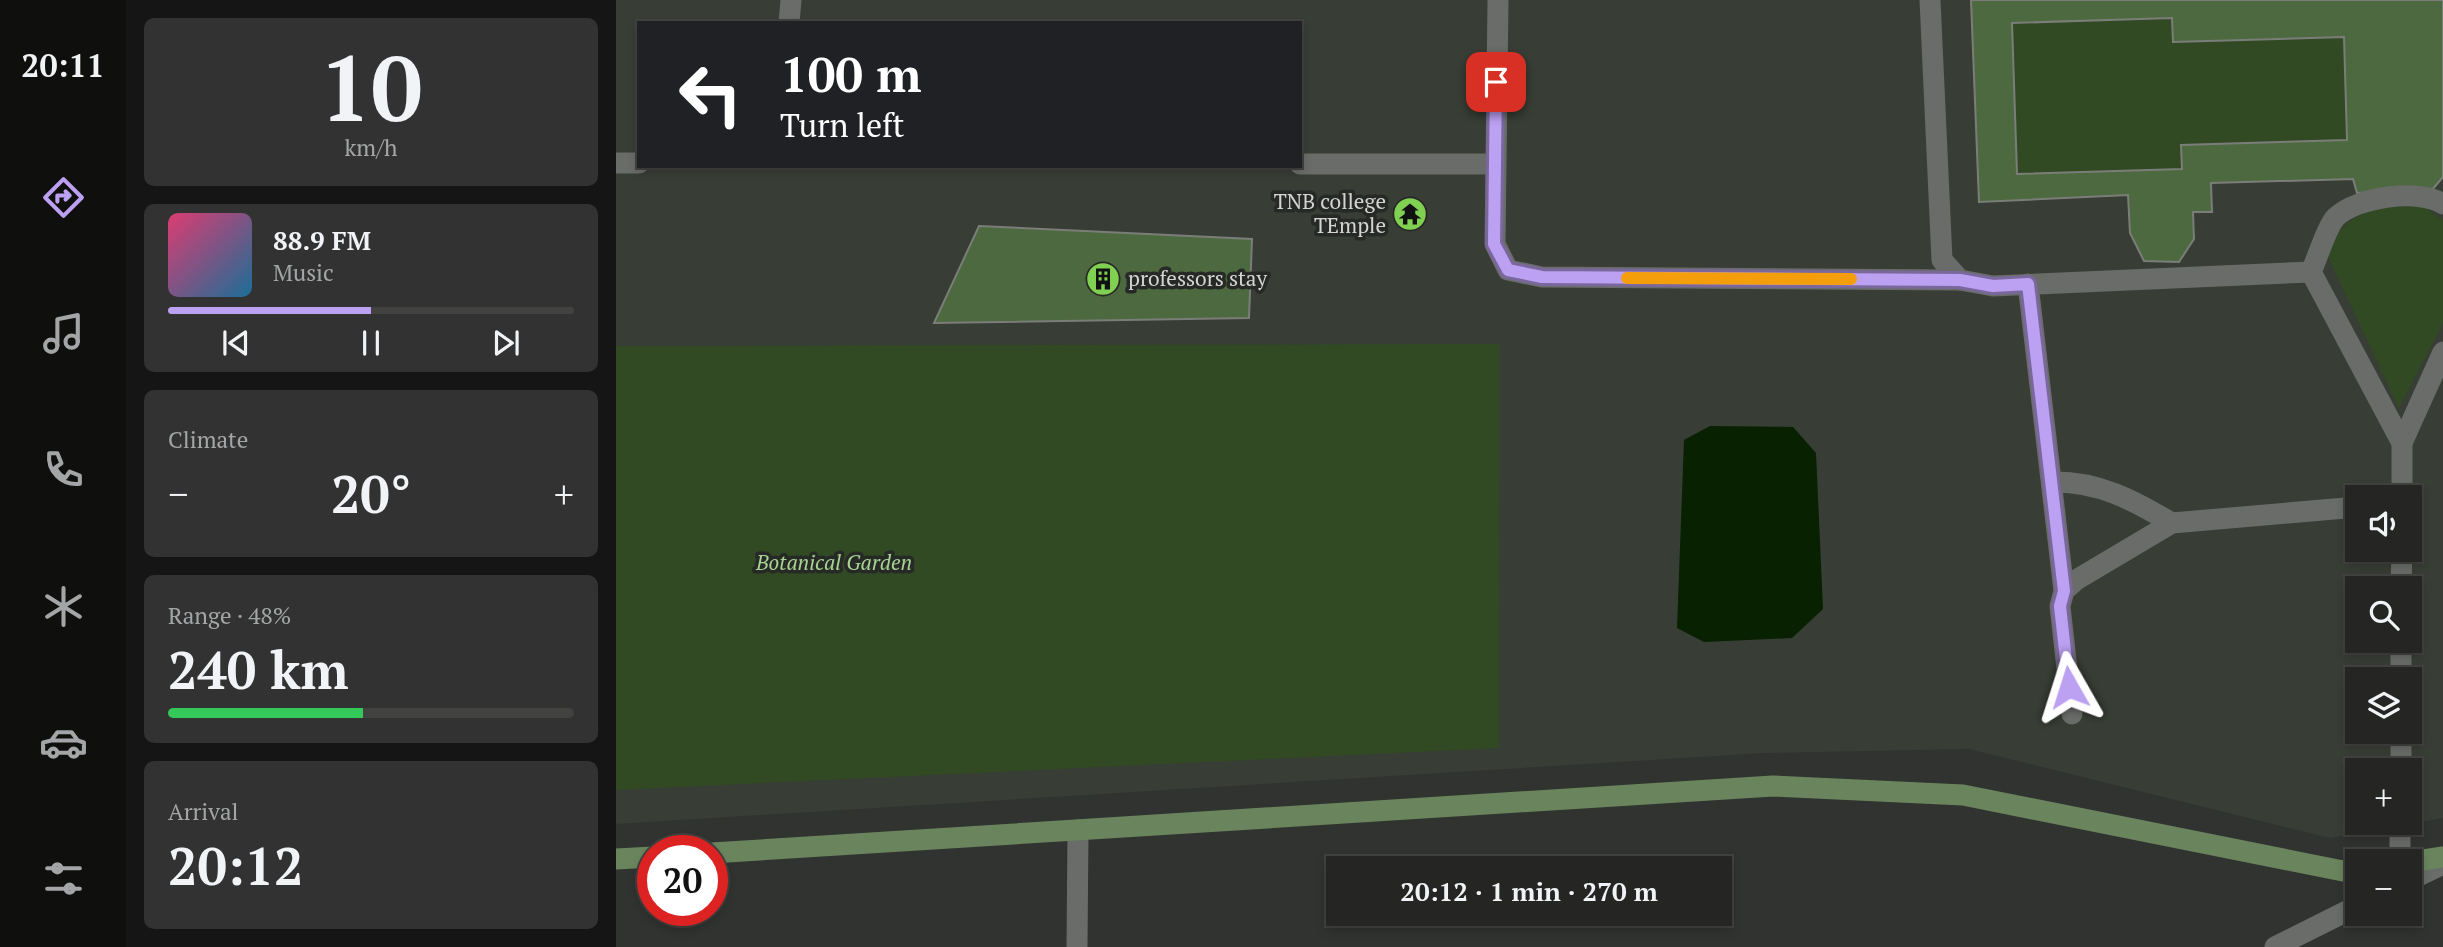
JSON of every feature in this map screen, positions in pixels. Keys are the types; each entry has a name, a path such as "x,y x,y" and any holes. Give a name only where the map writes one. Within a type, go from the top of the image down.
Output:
{"main road":[{"path":"728,852 1773,786 1962,795 2345,871"},
{"path":"2422,860 2443,857"},
{"path":"616,859 637,858"}],"street":[{"path":"789,21 791,0"},
{"path":"1497,0 1494,244 1508,270 1542,277 1960,280 1993,286 2311,272"},
{"path":"1930,0 1938,223 1942,260 1960,280"},
{"path":"616,163 637,163"},
{"path":"1302,164 1495,164"},
{"path":"2311,272 2335,218 2372,198 2434,198 2443,204"},
{"path":"2311,272 2402,443"},
{"path":"2028,284 2064,591 2060,606 2072,714"},
{"path":"2402,485 2402,443 2443,352"},
{"path":"2052,482 2094,485 2134,501 2172,523"},
{"path":"2064,591 2076,580 2172,523 2345,508"},
{"path":"1077,947 1078,830"},
{"path":"2422,874 2443,864"},
{"path":"2275,947 2345,912"}],"shaded area":[{"path":"616,0 2443,0 2443,818 2422,822 2422,758 2345,758 2347,835 2330,838 1969,749 1764,753 616,824"},
{"path":"1710,426 1793,427 1816,453 1823,609 1792,638 1704,642 1677,628 1684,440"}],"green space":[{"path":"2172,18 2173,42 2344,37 2347,140 2181,146 2182,169 2017,174 2012,23"},
{"path":"2423,205 2443,221 2443,323 2399,408 2327,255 2344,227 2365,213 2391,207"},
{"name":"Botanical Garden","path":"1500,344 1499,748 616,790 616,346"}],"building":[{"path":"1971,0 2443,0 2443,177 2432,190 2357,193 2353,179 2211,183 2212,212 2193,212 2194,239 2179,262 2144,261 2130,233 2128,195 1979,202","holes":["2172,18 2173,42 2344,37 2347,140 2181,145 2182,169 2017,174 2012,23"]},
{"name":"professors stay","path":"979,226 1252,239 1249,318 934,323"}],"slow traffic":[{"path":"1627,278 1851,279"}],"place":[{"name":"TNB college TEmple","path":"1410,214"},
{"name":"professors stay","path":"1103,279"}],"route":[{"path":"1496,82 1494,244 1508,270 1542,277 1960,280 1993,286 2028,284 2064,591 2060,606 2069,687"}]}
